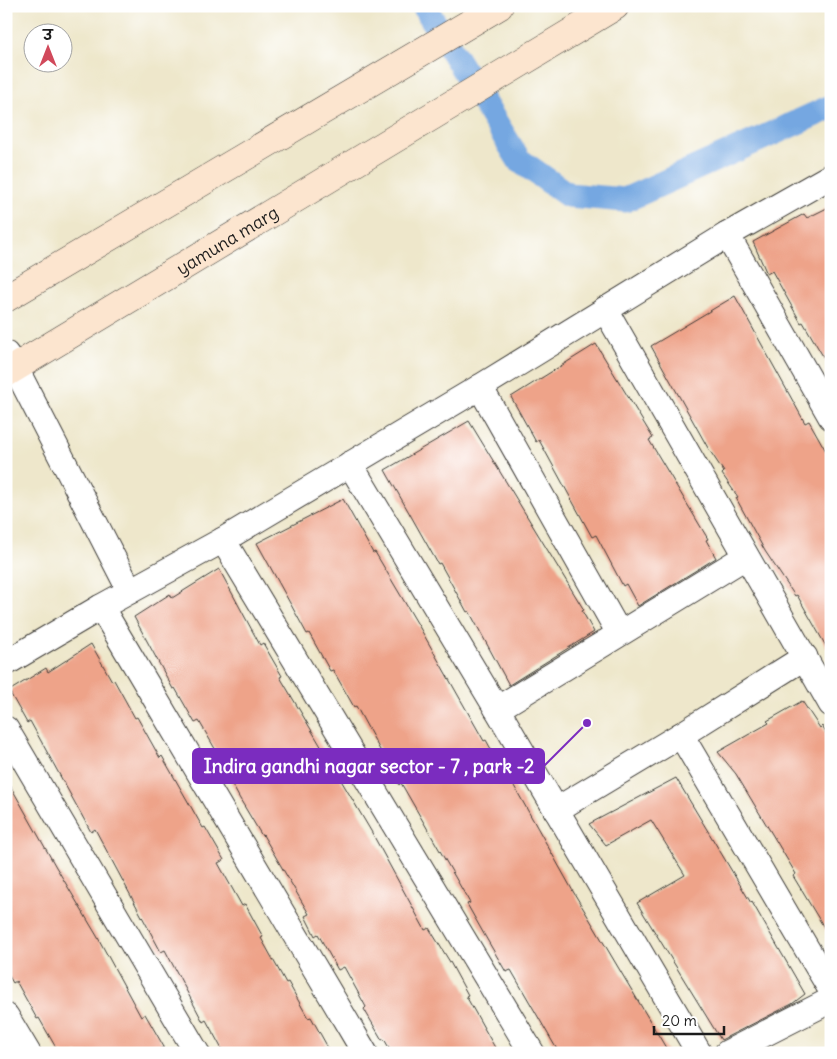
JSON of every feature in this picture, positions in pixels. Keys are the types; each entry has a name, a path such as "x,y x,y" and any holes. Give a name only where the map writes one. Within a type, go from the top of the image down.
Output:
{"street":[{"name":"yamuna marg","path":"9,365 448,107 615,6"},
{"path":"6,298 489,12"},
{"path":"6,662 222,540 480,387 726,235 831,176"},
{"path":"726,235 831,417"},
{"path":"605,309 745,557 831,704"},
{"path":"9,365 130,591"},
{"path":"480,387 619,633"},
{"path":"350,464 700,1053"},
{"path":"222,540 532,1053"},
{"path":"497,709 745,557"},
{"path":"101,607 365,1053"},
{"path":"556,810 682,736 805,657"},
{"path":"6,729 197,1053"},
{"path":"682,736 831,990"},
{"path":"728,1053 831,1000"},
{"path":"6,1016 28,1053"}],"building":[{"path":"831,206 831,370 803,322 801,323 772,271 767,274 753,242 804,214 807,218"},
{"path":"735,296 805,423 809,421 831,460 831,655 797,595 795,596 765,551 736,498 738,497 722,474 724,472 708,448 651,346"},
{"path":"596,344 653,438 649,440 708,539 706,540 716,558 638,606 626,584 623,586 596,535 592,537 539,440 536,442 511,397"},
{"path":"469,421 584,610 582,611 594,632 509,685 469,611 467,612 440,563 438,564 385,470"},
{"path":"343,499 373,553 375,552 420,628 484,741 486,740 507,778 509,777 574,893 669,1053 559,1053 511,970 506,972 467,904 470,903 401,783 399,785 356,706 354,707 333,670 330,671 309,633 307,634 257,543"},
{"path":"219,569 260,645 263,643 282,676 280,677 371,831 425,930 429,928 450,962 468,995 466,996 498,1053 392,1053 364,1009 366,1007 344,967 338,970 318,934 315,936 305,916 309,914 240,799 223,768 225,766 199,721 195,723 175,688 173,689 134,617 170,594 172,598"},
{"path":"91,644 135,718 137,717 160,758 162,756 203,828 205,827 224,860 218,863 242,906 245,904 286,983 288,982 308,1018 311,1017 331,1053 224,1053 206,1020 203,1022 165,950 161,952 95,829 91,832 30,721 27,723 9,691 46,668 48,672"},
{"path":"802,701 820,728 822,726 831,742 831,939 793,876 796,874 736,774 718,752 769,723 767,721"},
{"path":"6,778 97,936 141,1017 145,1014 164,1047 154,1053 59,1053 16,981 13,983 6,971"},
{"path":"676,778 752,902 805,994 792,1004 721,1040 637,903 685,875 651,820 606,845 589,824"}],"waterway":[{"path":"424,6 519,160 568,195 625,200 831,107"}],"place":[{"name":"Indira gandhi nagar sector - 7 , park -2","path":"587,723"}]}
